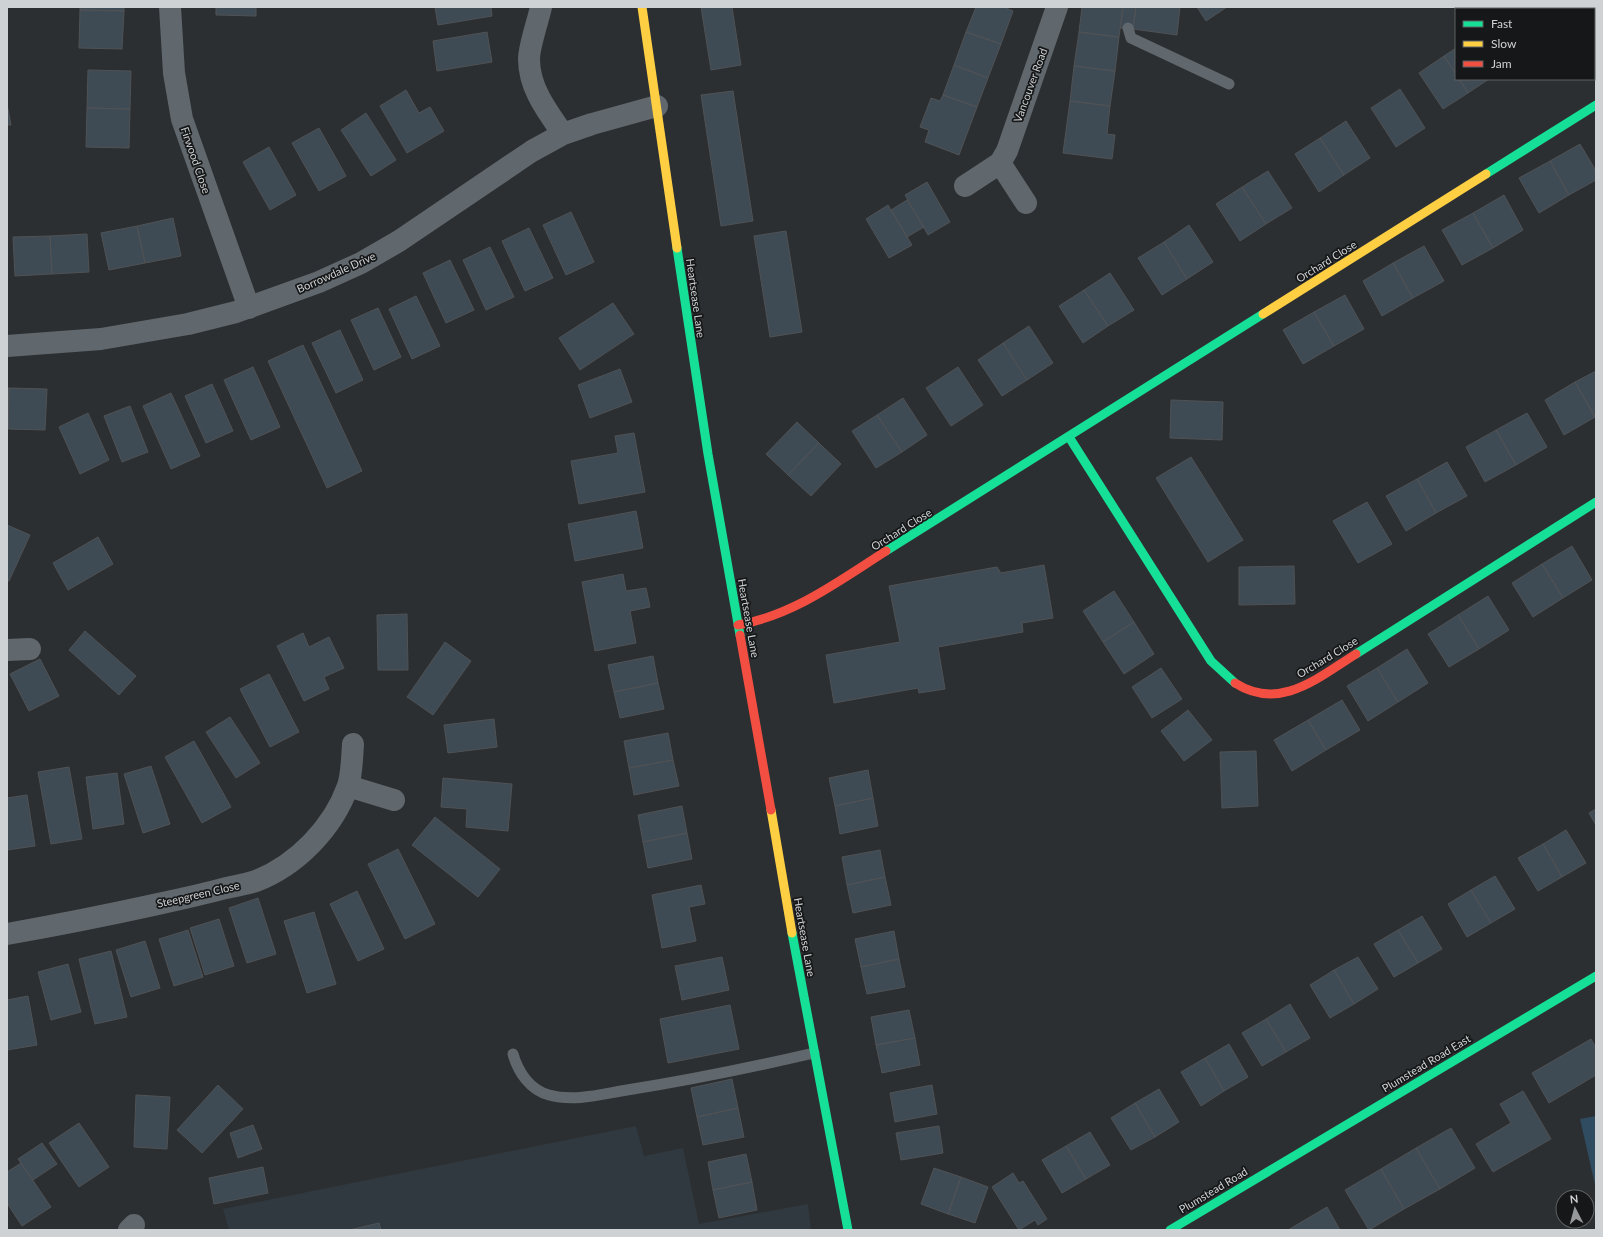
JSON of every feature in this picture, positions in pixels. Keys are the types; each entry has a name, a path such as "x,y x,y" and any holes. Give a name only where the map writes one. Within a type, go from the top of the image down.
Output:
{"main road":[{"name":"Heartsease Lane","path":"642,7 693,357 738,625 814,1052 848,1230"},
{"name":"Orchard Close","path":"738,625 757,622 780,614 805,602 1596,105"},
{"name":"Orchard Close","path":"1069,437 1211,661 1226,677 1245,689 1266,695 1286,693 1305,686 1596,502"},
{"name":"Plumstead Road East","path":"1268,1170 1596,976"},
{"name":"Plumstead Road","path":"1170,1230 1268,1170"}],"street":[{"name":"Firwood Close","path":"170,7 174,73 182,119 249,308"},
{"path":"541,7 529,58 532,83 542,104 563,134"},
{"name":"Vancouver Road","path":"965,186 1000,163 1007,151 1058,7"},
{"name":"Borrowdale Drive","path":"7,346 101,339 188,324 224,316 249,308 319,282 361,263 399,241 532,152 563,134 598,122 657,106"},
{"path":"1000,163 1026,203"},
{"path":"7,650 30,650"},
{"name":"Steepgreen Close","path":"7,934 92,918 255,881 278,870 302,854 318,838 336,810 348,786 352,764 353,744"},
{"path":"348,786 394,800"}],"lane":[{"path":"1128,28 1131,38 1229,84"},
{"path":"513,1054 517,1067 532,1088 549,1095 577,1098 675,1082 767,1064 814,1052"}],"shaded area":[{"path":"1596,1116 1596,1189 1580,1119"},
{"path":"636,1126 644,1156 683,1148 699,1224 808,1204 811,1230 229,1230 223,1209"}],"building":[{"path":"80,7 124,7 124,11 80,10"},
{"path":"216,7 256,7 256,16 216,15"},
{"path":"435,7 491,7 492,16 438,25"},
{"path":"701,7 732,7 741,65 711,70"},
{"path":"976,7 1004,7 1013,11 1001,44 966,32"},
{"path":"1082,7 1123,7 1119,37 1079,32"},
{"path":"1123,7 1136,7 1133,29 1120,28"},
{"path":"1136,7 1180,7 1177,35 1133,29"},
{"path":"1197,7 1227,7 1206,21"},
{"path":"1529,7 1566,8 1530,8"},
{"path":"80,10 124,11 122,49 79,48"},
{"path":"487,32 492,62 437,71 433,41"},
{"path":"966,32 1001,44 988,78 954,65"},
{"path":"1079,32 1119,37 1115,71 1074,66"},
{"path":"1455,49 1455,72 1444,56"},
{"path":"1444,56 1455,72 1455,80 1460,80 1468,93 1443,109 1419,73"},
{"path":"954,65 988,78 977,107 943,95"},
{"path":"1074,66 1115,71 1110,106 1070,101"},
{"path":"88,70 131,71 130,109 87,108"},
{"path":"1460,80 1488,80 1468,93"},
{"path":"1400,89 1425,128 1396,147 1371,108"},
{"path":"406,90 419,113 430,107 444,131 407,153 380,106"},
{"path":"733,91 753,221 721,226 701,95"},
{"path":"943,95 977,107 959,155 925,142 929,130 920,127 931,98 940,101"},
{"path":"1070,101 1110,106 1107,134 1115,135 1112,159 1063,153"},
{"path":"7,104 11,125 7,125"},
{"path":"87,108 130,109 129,148 86,147"},
{"path":"366,113 396,160 371,176 341,130"},
{"path":"1346,121 1370,158 1344,175 1320,138"},
{"path":"319,128 346,176 319,191 292,143"},
{"path":"1320,138 1344,175 1319,192 1295,154"},
{"path":"1580,144 1596,171 1596,180 1569,195 1550,161"},
{"path":"269,147 296,195 270,210 243,162"},
{"path":"1550,161 1569,195 1539,213 1519,178"},
{"path":"1268,171 1292,208 1266,224 1242,187"},
{"path":"927,182 950,222 928,235 905,195"},
{"path":"1242,187 1266,224 1240,241 1216,204"},
{"path":"1504,195 1523,230 1493,248 1473,213"},
{"path":"907,200 924,227 907,237 891,210"},
{"path":"888,205 912,245 889,258 866,219"},
{"path":"571,212 594,262 566,275 543,225"},
{"path":"1473,213 1493,248 1462,265 1442,230"},
{"path":"173,218 181,256 145,263 137,226"},
{"path":"1189,225 1213,262 1187,279 1164,242"},
{"path":"137,226 145,263 109,270 101,233"},
{"path":"529,228 553,278 525,291 502,241"},
{"path":"786,231 802,332 770,337 754,236"},
{"path":"87,234 89,272 52,274 50,236"},
{"path":"50,236 52,274 15,276 13,237"},
{"path":"1164,242 1187,279 1162,295 1138,258"},
{"path":"1424,246 1444,281 1413,298 1393,263"},
{"path":"490,247 514,297 486,310 463,260"},
{"path":"450,260 474,310 446,323 423,273"},
{"path":"1393,263 1413,298 1382,316 1363,281"},
{"path":"1110,273 1134,310 1108,326 1084,290"},
{"path":"1084,290 1108,326 1083,343 1059,306"},
{"path":"1345,295 1364,329 1334,346 1314,312"},
{"path":"416,296 440,346 412,359 389,309"},
{"path":"613,303 634,334 580,370 559,338"},
{"path":"378,308 401,357 374,370 351,320"},
{"path":"1314,312 1334,346 1303,364 1283,330"},
{"path":"1029,326 1053,363 1027,380 1003,343"},
{"path":"340,330 363,380 336,393 312,343"},
{"path":"1003,343 1027,380 1002,396 978,360"},
{"path":"303,345 362,471 327,488 268,361"},
{"path":"253,367 280,427 251,440 224,380"},
{"path":"958,367 983,405 951,426 926,388"},
{"path":"620,369 632,402 590,418 578,385"},
{"path":"1596,371 1596,417 1595,417 1575,382"},
{"path":"1575,382 1595,417 1564,435 1545,400"},
{"path":"212,384 233,431 206,443 185,396"},
{"path":"7,388 9,388 8,429 7,429"},
{"path":"9,388 47,389 45,430 8,429"},
{"path":"171,393 200,456 171,469 143,406"},
{"path":"903,398 927,435 902,452 877,415"},
{"path":"1171,400 1223,402 1222,440 1170,438"},
{"path":"130,406 148,452 122,462 104,416"},
{"path":"88,413 109,460 80,474 59,427"},
{"path":"1527,413 1547,447 1516,465 1496,430"},
{"path":"877,415 902,452 876,468 852,431"},
{"path":"797,422 819,443 788,475 766,454"},
{"path":"1496,430 1516,465 1485,482 1466,447"},
{"path":"634,433 645,492 579,504 571,461 618,453 615,436"},
{"path":"819,443 841,464 811,496 788,475"},
{"path":"1191,457 1243,540 1208,562 1156,478"},
{"path":"1447,462 1467,496 1436,513 1417,479"},
{"path":"1417,479 1436,513 1406,531 1386,496"},
{"path":"1367,502 1392,544 1358,563 1333,521"},
{"path":"636,511 643,548 575,561 568,524"},
{"path":"7,525 30,535 9,581 7,580"},
{"path":"98,537 113,564 68,590 53,563"},
{"path":"1572,546 1592,580 1563,598 1542,564"},
{"path":"1542,564 1563,598 1533,617 1512,583"},
{"path":"1044,565 1053,618 1022,623 1023,632 938,647 945,689 919,693 918,688 834,703 826,655 900,642 889,586 997,567 1001,573"},
{"path":"1294,566 1295,604 1239,605 1239,567"},
{"path":"623,574 626,591 646,588 650,607 630,611 636,643 595,651 582,582"},
{"path":"1114,591 1134,622 1103,642 1083,611"},
{"path":"1488,596 1509,630 1479,649 1458,615"},
{"path":"407,614 408,670 378,670 377,615"},
{"path":"1458,615 1479,649 1449,667 1428,634"},
{"path":"1134,622 1154,654 1124,674 1103,642"},
{"path":"85,631 136,676 119,695 69,650"},
{"path":"303,633 309,647 329,637 344,668 324,677 329,689 304,701 277,646"},
{"path":"445,642 471,661 433,715 407,697"},
{"path":"1407,649 1428,683 1398,702 1377,668"},
{"path":"653,656 658,683 614,692 608,665"},
{"path":"40,659 59,696 29,711 10,674"},
{"path":"1161,668 1182,699 1152,718 1132,687"},
{"path":"1377,668 1398,702 1368,721 1347,686"},
{"path":"269,674 299,732 270,747 240,689"},
{"path":"658,683 664,709 620,718 614,692"},
{"path":"1342,700 1360,730 1326,750 1308,720"},
{"path":"1188,710 1212,740 1184,761 1161,731"},
{"path":"230,717 260,763 236,778 206,732"},
{"path":"494,719 497,747 448,753 444,725"},
{"path":"1308,720 1326,750 1292,771 1274,740"},
{"path":"668,733 673,760 629,768 624,741"},
{"path":"194,741 231,807 202,823 165,757"},
{"path":"1256,751 1258,806 1222,808 1220,752"},
{"path":"673,760 679,786 634,795 629,768"},
{"path":"151,766 170,824 143,833 124,774"},
{"path":"69,767 82,839 51,844 38,772"},
{"path":"868,770 873,798 835,806 829,778"},
{"path":"117,773 124,824 93,829 86,777"},
{"path":"443,778 512,784 508,831 466,827 467,809 441,807"},
{"path":"27,795 35,846 7,850 7,798"},
{"path":"873,798 878,826 840,834 835,806"},
{"path":"682,806 687,833 643,842 638,815"},
{"path":"1596,809 1596,825 1589,813"},
{"path":"435,817 500,869 478,897 412,845"},
{"path":"1566,830 1586,863 1562,877 1543,844"},
{"path":"687,833 692,859 648,868 643,842"},
{"path":"1543,844 1562,877 1538,891 1518,858"},
{"path":"398,849 435,924 405,939 368,864"},
{"path":"880,850 885,877 847,885 842,857"},
{"path":"1495,876 1515,909 1491,923 1471,890"},
{"path":"885,877 891,905 853,913 847,885"},
{"path":"701,885 705,904 689,907 696,941 662,948 652,895"},
{"path":"1471,890 1491,923 1467,937 1448,904"},
{"path":"357,891 384,949 358,961 330,904"},
{"path":"258,898 276,954 247,963 229,908"},
{"path":"314,912 336,984 307,993 284,921"},
{"path":"1422,916 1442,949 1418,963 1398,930"},
{"path":"219,919 234,966 205,975 190,928"},
{"path":"188,930 203,977 174,986 159,939"},
{"path":"1398,930 1418,963 1394,977 1374,944"},
{"path":"894,931 899,959 861,967 855,939"},
{"path":"145,941 160,988 131,997 116,950"},
{"path":"111,951 127,1017 95,1024 79,959"},
{"path":"722,957 729,990 682,1000 675,966"},
{"path":"1358,957 1378,989 1354,1004 1334,970"},
{"path":"899,959 905,987 867,994 861,967"},
{"path":"68,964 81,1012 51,1020 38,972"},
{"path":"1334,970 1354,1004 1330,1018 1310,985"},
{"path":"28,996 37,1045 7,1050 7,1000"},
{"path":"1290,1004 1310,1038 1286,1052 1266,1019"},
{"path":"730,1005 739,1049 668,1063 660,1019"},
{"path":"909,1010 915,1038 876,1045 871,1017"},
{"path":"1266,1019 1286,1052 1262,1066 1242,1033"},
{"path":"915,1038 920,1065 882,1073 876,1045"},
{"path":"1591,1039 1596,1048 1596,1075 1549,1103 1532,1073"},
{"path":"1229,1044 1248,1077 1224,1091 1205,1058"},
{"path":"1205,1058 1224,1091 1201,1106 1181,1072"},
{"path":"732,1079 738,1108 697,1117 691,1088"},
{"path":"218,1085 243,1109 202,1153 177,1130"},
{"path":"932,1085 937,1114 895,1122 890,1093"},
{"path":"1159,1089 1179,1122 1155,1137 1135,1103"},
{"path":"1523,1091 1551,1139 1493,1172 1476,1144 1511,1123 1500,1104"},
{"path":"136,1095 170,1097 167,1149 134,1147"},
{"path":"1135,1103 1155,1137 1131,1150 1111,1118"},
{"path":"738,1108 744,1137 703,1145 697,1117"},
{"path":"79,1123 109,1167 79,1187 49,1143"},
{"path":"253,1125 262,1149 238,1158 230,1133"},
{"path":"939,1126 943,1153 901,1160 896,1133"},
{"path":"1451,1128 1475,1168 1440,1189 1416,1148"},
{"path":"1090,1132 1110,1165 1086,1179 1066,1146"},
{"path":"42,1143 57,1164 33,1180 18,1159"},
{"path":"1066,1146 1086,1179 1062,1193 1042,1160"},
{"path":"1416,1148 1440,1189 1404,1209 1381,1169"},
{"path":"746,1154 752,1182 713,1190 708,1162"},
{"path":"21,1163 51,1207 22,1226 7,1203 7,1172"},
{"path":"263,1167 268,1193 214,1204 209,1178"},
{"path":"934,1168 961,1177 948,1214 921,1204"},
{"path":"1381,1169 1404,1209 1369,1230 1345,1190"},
{"path":"1013,1173 1019,1183 1023,1181 1047,1219 1038,1225 1035,1220 1019,1230 992,1187"},
{"path":"961,1177 988,1187 975,1223 948,1214"},
{"path":"752,1182 757,1210 719,1218 713,1190"},
{"path":"1327,1207 1340,1230 1288,1230"},
{"path":"379,1223 381,1230 349,1230"}],"traffic: fast":[{"path":"1486,174 1596,105"},
{"path":"677,248 708,454 740,635"},
{"path":"886,551 1263,314"},
{"path":"1069,437 1211,661 1235,683"},
{"path":"1356,654 1596,502"},
{"path":"792,933 848,1230"},
{"path":"1170,1230 1596,976"}],"traffic: slow":[{"path":"642,7 677,248"},
{"path":"1263,314 1486,174"},
{"path":"771,810 792,933"}],"traffic: jam":[{"path":"738,625 759,620 797,605 815,596 886,551"},
{"path":"740,635 771,810"},
{"path":"1235,683 1252,691 1268,694 1283,693 1313,681 1356,654"}]}
